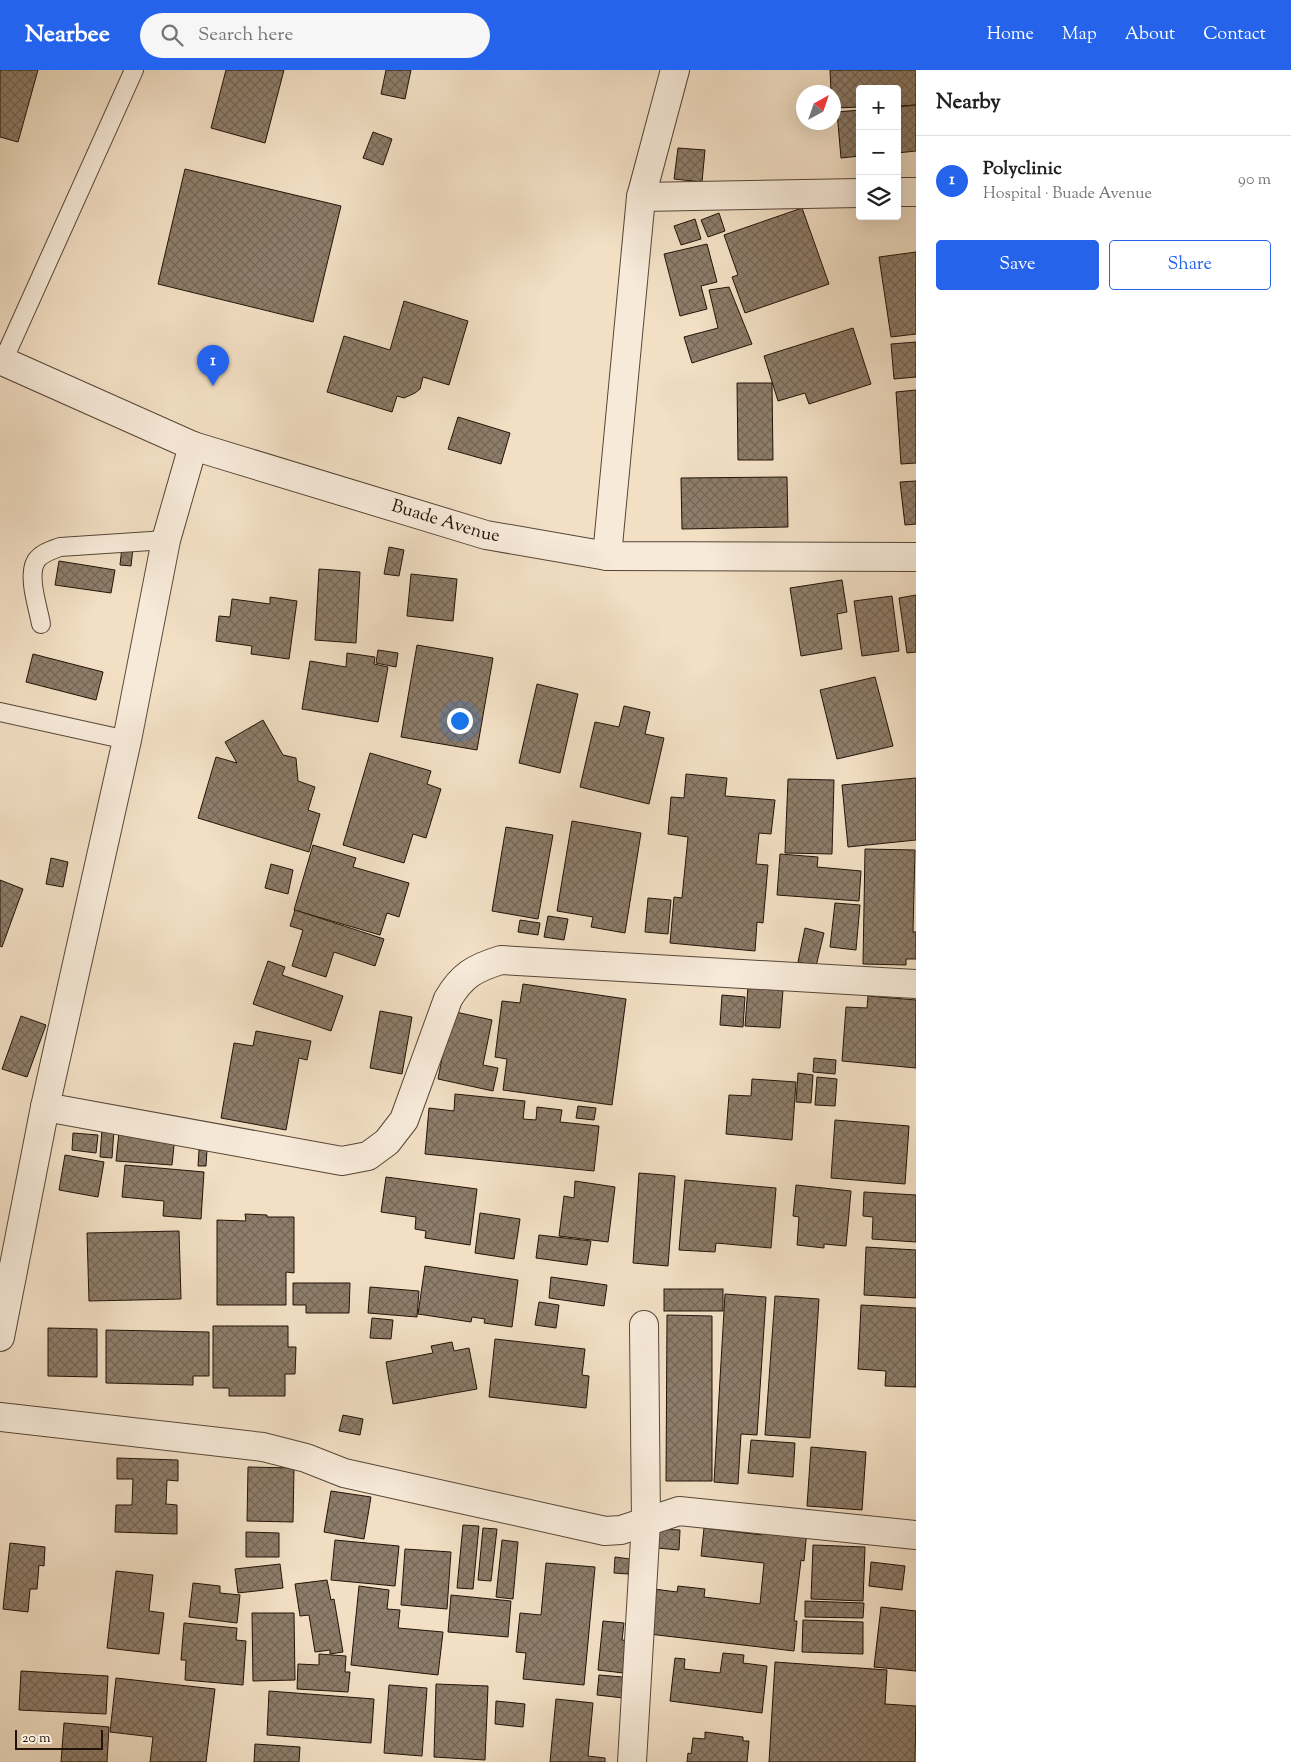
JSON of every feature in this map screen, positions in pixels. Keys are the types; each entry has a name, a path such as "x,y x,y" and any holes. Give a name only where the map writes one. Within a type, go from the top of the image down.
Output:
{"street":[{"path":"607,556 642,197 675,70"},
{"path":"901,192 916,192"},
{"path":"642,197 856,193"},
{"name":"Buade Avenue","path":"2,360 193,446 486,535 607,556 916,557"},
{"path":"0,1337 45,1107 127,740 166,540 193,446"},
{"path":"45,1107 342,1161 368,1156 387,1142 404,1120 448,999 455,986 468,973 479,967 501,960 916,984"},
{"path":"632,1762 646,1522 644,1325"},
{"path":"0,1417 263,1447 306,1458 344,1473 605,1531 621,1530 679,1511 916,1535"}],"lane":[{"path":"2,360 134,70"},
{"path":"40,624 32,573 36,559 47,551 60,547 166,540"},
{"path":"0,712 127,740"}],"building":[{"path":"0,70 38,70 18,142 0,137"},
{"path":"226,70 284,70 265,143 211,128"},
{"path":"386,70 411,70 405,99 381,94"},
{"path":"830,70 916,70 916,105 901,106 901,85 856,85 856,107 841,108 841,85 831,85"},
{"path":"916,105 916,151 901,153 901,107"},
{"path":"856,110 856,156 841,158 839,130 841,130 841,112"},
{"path":"373,132 392,139 383,165 363,158"},
{"path":"678,148 705,150 702,182 674,179"},
{"path":"185,169 341,206 313,322 158,284"},
{"path":"802,208 829,284 745,313 732,277 738,275 724,235"},
{"path":"719,213 725,231 708,237 701,220"},
{"path":"695,219 701,239 681,245 674,226"},
{"path":"707,244 717,282 701,286 707,309 680,316 664,254"},
{"path":"916,252 916,334 891,337 879,257"},
{"path":"729,287 752,344 692,363 684,337 718,328 709,290"},
{"path":"404,301 468,321 449,385 423,377 420,389 415,393 404,398 397,396 392,412 327,392 344,336 390,350"},
{"path":"853,328 871,384 809,404 805,393 778,401 764,356"},
{"path":"916,342 916,377 894,379 891,344"},
{"path":"737,383 772,383 773,460 738,460"},
{"path":"916,390 916,463 901,464 896,392"},
{"path":"458,417 510,433 501,464 448,449"},
{"path":"787,477 788,527 682,529 681,478"},
{"path":"916,481 916,524 905,525 900,482"},
{"path":"122,547 133,548 131,566 120,565"},
{"path":"389,547 404,550 399,576 384,574"},
{"path":"59,561 115,570 111,593 55,585"},
{"path":"319,569 360,572 356,643 315,640"},
{"path":"411,574 457,579 453,621 407,616"},
{"path":"842,580 847,612 837,614 842,649 801,656 790,588"},
{"path":"916,595 916,652 907,653 899,598"},
{"path":"892,596 899,651 862,656 854,601"},
{"path":"270,597 297,601 289,659 251,654 252,646 216,641 219,616 230,617 232,599 270,604"},
{"path":"417,645 493,658 477,750 401,737"},
{"path":"378,650 398,653 396,667 376,663"},
{"path":"347,653 375,657 374,664 388,667 378,722 302,709 310,661 346,667"},
{"path":"33,654 103,672 96,700 26,682"},
{"path":"875,677 893,746 837,759 820,690"},
{"path":"537,684 578,694 560,773 519,763"},
{"path":"624,706 650,712 645,734 664,738 649,804 580,787 595,722 619,727"},
{"path":"263,720 283,755 296,758 298,781 315,787 308,810 320,814 309,852 198,818 216,757 237,763 225,742"},
{"path":"370,753 431,771 427,784 441,789 426,838 413,834 404,863 343,845"},
{"path":"686,774 727,778 725,796 775,800 771,834 759,833 756,864 768,865 763,923 757,922 755,951 670,943 674,897 682,898 688,837 668,834 671,797 684,798"},
{"path":"916,778 916,840 848,847 842,785"},
{"path":"788,779 834,780 832,854 785,853"},
{"path":"572,821 641,833 625,933 591,927 593,917 557,911"},
{"path":"506,827 553,835 538,919 492,911"},
{"path":"313,845 356,858 353,867 409,883 399,917 387,913 380,935 294,910"},
{"path":"865,849 915,850 913,932 916,932 916,959 906,959 906,965 863,964"},
{"path":"780,854 818,857 817,867 861,871 859,901 777,895"},
{"path":"51,858 68,862 63,887 46,884"},
{"path":"271,864 293,870 288,894 265,888"},
{"path":"0,880 23,889 2,947 0,946"},
{"path":"648,898 671,900 668,934 645,932"},
{"path":"835,903 860,905 856,950 830,947"},
{"path":"295,910 384,939 375,966 334,952 326,977 292,966 303,930 290,926"},
{"path":"548,916 568,919 564,940 544,937"},
{"path":"520,920 540,923 538,935 518,932"},
{"path":"805,928 824,933 816,966 798,962"},
{"path":"268,961 285,967 282,975 343,996 331,1031 253,1004"},
{"path":"523,984 626,999 612,1105 503,1090 507,1059 495,1057 502,1001 520,1003"},
{"path":"748,987 783,990 780,1028 745,1026"},
{"path":"722,995 745,997 743,1027 720,1025"},
{"path":"868,996 916,1000 916,1068 842,1061 846,1007 867,1008"},
{"path":"380,1011 412,1017 402,1074 370,1068"},
{"path":"451,1011 492,1020 483,1065 498,1068 493,1091 438,1079"},
{"path":"21,1016 46,1025 27,1077 2,1069"},
{"path":"256,1031 311,1041 307,1060 299,1058 286,1130 221,1118 234,1043 253,1046"},
{"path":"814,1058 836,1060 835,1074 813,1072"},
{"path":"798,1073 813,1075 811,1103 796,1102"},
{"path":"817,1077 837,1079 835,1106 815,1105"},
{"path":"752,1079 796,1082 792,1140 726,1134 729,1095 751,1096"},
{"path":"455,1094 525,1101 523,1119 536,1120 537,1107 562,1110 560,1122 599,1126 594,1171 425,1154 429,1108 454,1111"},
{"path":"578,1106 596,1108 594,1120 576,1118"},
{"path":"835,1120 909,1126 905,1184 831,1178"},
{"path":"102,1129 114,1130 112,1158 100,1157"},
{"path":"119,1132 175,1136 172,1165 116,1161"},
{"path":"73,1133 98,1135 96,1153 72,1150"},
{"path":"199,1150 207,1150 206,1166 198,1166"},
{"path":"65,1155 104,1162 98,1197 59,1190"},
{"path":"125,1165 204,1172 201,1219 163,1216 164,1201 122,1197"},
{"path":"639,1173 675,1176 668,1266 633,1263"},
{"path":"386,1177 477,1189 470,1245 425,1238 426,1231 415,1229 416,1217 381,1212"},
{"path":"685,1180 776,1188 771,1248 716,1243 715,1252 679,1250"},
{"path":"575,1181 615,1187 608,1242 559,1236 564,1196 574,1198"},
{"path":"796,1185 851,1191 846,1246 824,1244 824,1248 797,1245 799,1217 793,1216"},
{"path":"864,1192 916,1195 916,1242 872,1239 873,1217 863,1216"},
{"path":"480,1213 520,1219 514,1259 475,1253"},
{"path":"245,1214 267,1215 267,1217 294,1217 294,1273 286,1272 286,1305 217,1305 217,1220 246,1221"},
{"path":"179,1231 181,1299 89,1301 87,1233"},
{"path":"539,1235 591,1241 587,1265 536,1258"},
{"path":"866,1247 916,1250 916,1298 864,1295"},
{"path":"425,1266 518,1280 512,1327 484,1323 485,1319 472,1317 471,1322 418,1314"},
{"path":"551,1277 607,1285 604,1306 549,1298"},
{"path":"293,1283 350,1283 349,1313 306,1313 306,1305 293,1305"},
{"path":"370,1287 419,1291 417,1317 368,1313"},
{"path":"664,1289 723,1289 723,1311 664,1311"},
{"path":"725,1294 766,1297 757,1435 741,1434 738,1484 714,1482"},
{"path":"775,1296 819,1299 810,1438 765,1435"},
{"path":"539,1302 559,1305 556,1328 535,1325"},
{"path":"861,1305 916,1308 916,1387 885,1386 886,1371 858,1369"},
{"path":"667,1315 712,1316 712,1481 666,1481"},
{"path":"372,1318 393,1320 391,1339 370,1338"},
{"path":"213,1326 288,1326 288,1347 296,1347 295,1374 285,1374 285,1396 229,1396 229,1388 213,1388"},
{"path":"48,1328 97,1329 97,1377 48,1376"},
{"path":"106,1330 209,1332 209,1376 193,1376 193,1385 106,1383"},
{"path":"495,1339 585,1349 582,1375 589,1376 586,1408 489,1397"},
{"path":"452,1342 454,1351 469,1348 477,1389 393,1404 386,1362 433,1353 431,1346"},
{"path":"343,1415 363,1419 360,1435 339,1431"},
{"path":"751,1440 795,1443 793,1477 748,1473"},
{"path":"811,1447 866,1452 862,1510 807,1506"},
{"path":"117,1458 178,1460 178,1481 167,1480 166,1504 177,1505 177,1534 115,1532 116,1505 132,1505 133,1479 117,1479"},
{"path":"248,1467 294,1468 293,1522 247,1521"},
{"path":"331,1491 371,1497 364,1539 324,1532"},
{"path":"463,1525 479,1526 473,1589 457,1588"},
{"path":"763,1525 807,1530 804,1561 801,1560 794,1621 797,1621 794,1651 649,1634 654,1589 677,1592 678,1586 705,1589 704,1597 760,1604 764,1563 701,1556 704,1528 762,1535"},
{"path":"483,1528 497,1529 491,1581 478,1580"},
{"path":"658,1529 680,1530 679,1550 657,1548"},
{"path":"246,1532 279,1533 279,1557 246,1557"},
{"path":"335,1540 399,1546 395,1586 331,1580"},
{"path":"502,1540 518,1542 513,1599 496,1597"},
{"path":"10,1543 45,1547 44,1566 39,1565 37,1589 30,1589 28,1612 3,1609"},
{"path":"813,1545 865,1547 863,1601 811,1599"},
{"path":"405,1549 451,1552 447,1609 401,1605"},
{"path":"615,1557 630,1559 628,1574 614,1573"},
{"path":"871,1562 905,1566 902,1590 869,1586"},
{"path":"546,1563 595,1567 584,1685 523,1679 526,1653 516,1652 520,1613 541,1615"},
{"path":"280,1564 283,1588 238,1593 235,1569"},
{"path":"116,1571 153,1575 149,1611 164,1613 159,1654 107,1648"},
{"path":"327,1580 331,1600 334,1599 343,1652 330,1654 330,1650 315,1652 309,1615 300,1616 295,1584"},
{"path":"193,1583 220,1586 220,1593 240,1595 237,1623 189,1617"},
{"path":"359,1586 389,1590 387,1609 400,1610 398,1628 443,1632 438,1675 351,1665"},
{"path":"451,1595 511,1601 508,1637 448,1632"},
{"path":"805,1601 864,1603 863,1618 805,1617"},
{"path":"881,1607 916,1611 916,1671 874,1667"},
{"path":"252,1613 294,1613 295,1680 253,1681"},
{"path":"803,1620 863,1622 863,1654 802,1652"},
{"path":"603,1621 624,1623 622,1640 631,1641 632,1674 598,1670"},
{"path":"184,1623 237,1628 236,1640 246,1641 243,1685 185,1680 186,1660 181,1660"},
{"path":"723,1653 744,1655 743,1663 767,1666 762,1713 670,1701 675,1658 685,1659 684,1669 720,1673"},
{"path":"319,1654 346,1656 345,1672 350,1672 348,1692 297,1689 298,1664 319,1665"},
{"path":"775,1662 887,1670 885,1704 916,1706 915,1762 769,1762"},
{"path":"21,1671 108,1676 106,1714 19,1710"},
{"path":"599,1675 634,1678 632,1699 597,1695"},
{"path":"116,1678 215,1689 206,1762 150,1762 153,1737 110,1732"},
{"path":"436,1684 488,1686 485,1760 434,1757"},
{"path":"389,1685 427,1688 422,1756 384,1753"},
{"path":"269,1691 374,1699 371,1743 267,1735"},
{"path":"556,1699 593,1703 588,1756 605,1758 605,1762 550,1762"},
{"path":"496,1701 525,1704 523,1727 495,1724"},
{"path":"64,1723 109,1727 107,1762 61,1762"},
{"path":"705,1732 743,1737 743,1741 749,1741 747,1762 687,1762 688,1753 691,1754 693,1738 705,1739"},
{"path":"255,1744 300,1747 299,1762 254,1762"}],"place":[{"name":"Polyclinic","path":"213,386"}]}
